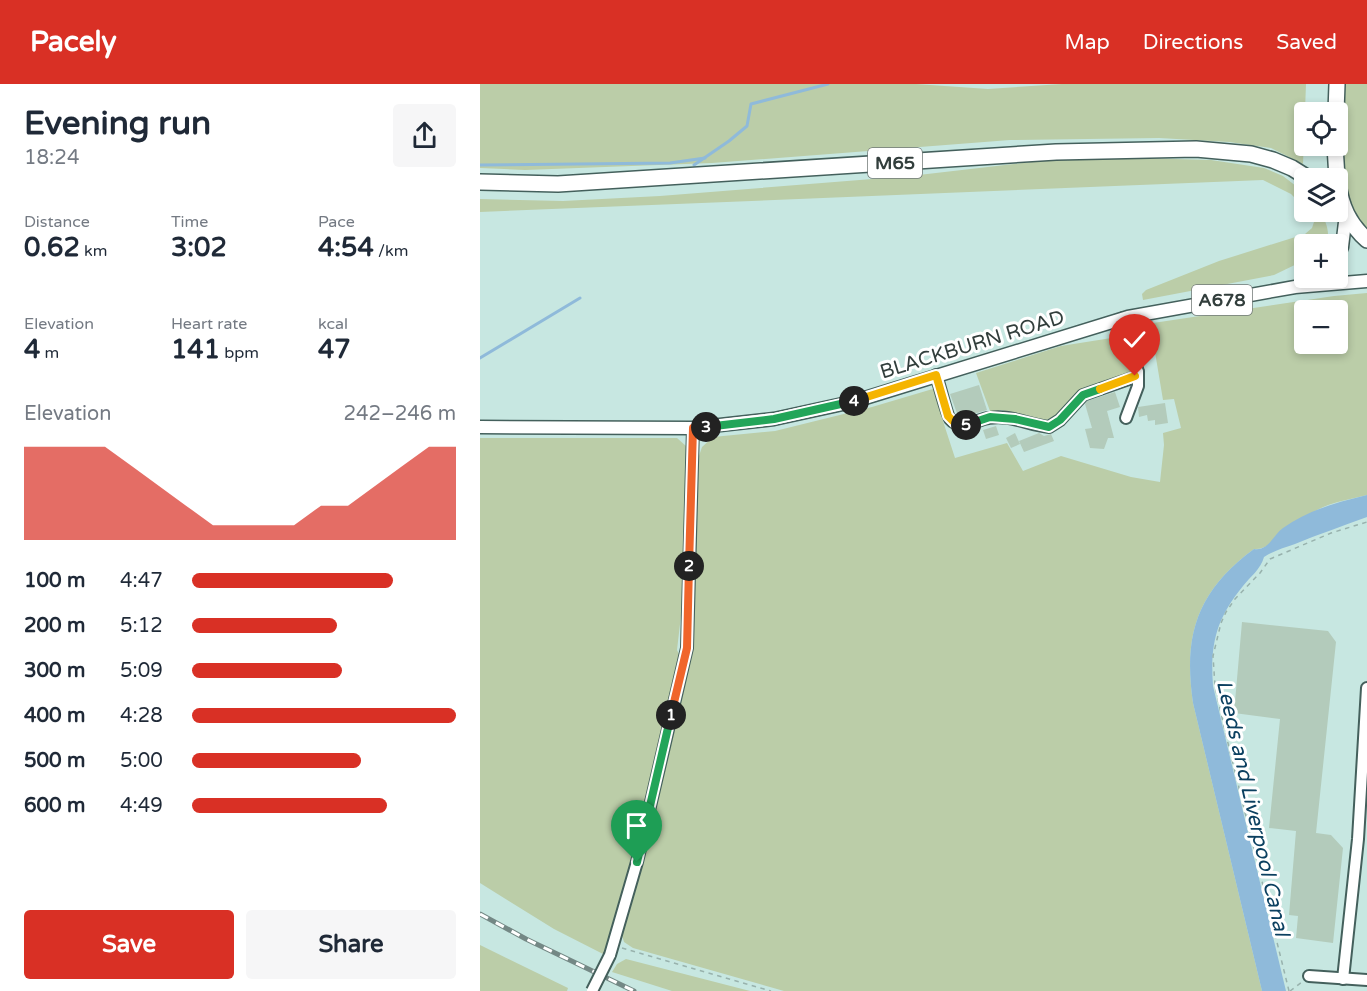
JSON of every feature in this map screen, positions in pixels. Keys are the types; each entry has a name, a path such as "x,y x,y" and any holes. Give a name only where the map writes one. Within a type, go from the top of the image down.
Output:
{"highway":[{"path":"1336,102 1337,84"},
{"name":"M65","path":"480,182 558,184 1056,153 1196,149 1251,154 1273,160 1294,171"},
{"path":"1348,218 1355,229 1367,240"}],"main road":[{"name":"BLACKBURN ROAD","path":"1348,283 1367,281"},
{"name":"BLACKBURN ROAD","path":"480,427 693,428 774,419 852,402 1123,318 1294,287"}],"street":[{"path":"1123,318 1138,372 1138,386 1126,418"},
{"path":"936,375 948,416 956,424 963,426 990,417 1015,419 1049,427 1060,420 1083,395 1124,382 1138,372"},
{"path":"592,991 610,955 637,862 687,648 693,428"},
{"path":"1343,979 1358,839 1367,688"},
{"path":"1310,976 1367,980"}],"path":[{"path":"1310,976 1289,991 1224,731 1215,686 1213,656 1226,612 1235,598 1260,573 1270,559 1331,533 1367,522"},
{"path":"614,943 625,949 771,991"}],"green space":[{"path":"480,84 916,84 988,89 1062,84 1306,84 1305,102 1294,102 1294,156 1303,156 1303,164 1271,148 1229,142 1159,138 1010,140 712,163 525,170 480,168"},
{"path":"1338,84 1367,84 1367,240 1348,216 1348,168 1341,168 1339,156 1348,156 1348,102 1338,102"},
{"path":"1138,158 1211,160 1264,168 1283,176 1294,184 1294,197 1263,180 480,212 480,199 563,201 660,196 910,176 1048,160"},
{"path":"1314,222 1325,222 1328,234 1305,234 1312,228"},
{"path":"1294,237 1294,265 1274,275 1143,300 1142,294 1146,290 1219,261"},
{"path":"1367,293 1367,495 1317,510 1278,540 1254,549 1235,565 1219,581 1198,616 1190,656 1193,703 1262,991 784,991 633,948 624,942 620,929 654,804 693,636 698,459 702,447 713,437 775,431 872,407 936,388 941,415 955,458 1007,443 1023,471 1061,456 1131,477 1160,482 1163,433 1181,428 1174,399 1163,400 1155,352 1137,350 1134,334 1144,333 1153,323 1294,302 1294,354 1348,354 1348,300 1307,300"},
{"path":"1124,336 1132,372 1075,396 1055,416 1040,423 1002,410 990,411 976,373 1061,346"},
{"path":"480,438 677,438 686,446 688,453 683,598 677,650 680,656 653,765 652,784 605,955 554,929 480,883"},
{"path":"480,945 568,988 567,991 480,991"},
{"path":"626,959 750,991 672,991 612,972 617,964"}],"water":[{"path":"1367,495 1367,517 1264,557 1258,569 1226,610 1214,645 1213,686 1286,991 1262,991 1193,703 1190,656 1193,635 1198,616 1219,581 1254,549 1263,548 1283,528 1313,511"}],"building":[{"path":"979,385 987,410 967,416 958,416 950,394"},
{"path":"1115,392 1120,407 1107,411 1114,438 1108,438 1104,449 1090,448 1085,429 1092,428 1085,404 1087,401"},
{"path":"1165,403 1168,423 1155,425 1155,420 1148,421 1147,415 1139,417 1138,407"},
{"path":"996,426 999,435 986,439 983,430"},
{"path":"1015,433 1020,444 1011,448 1006,438"},
{"path":"1039,433 1044,436 1051,434 1054,441 1024,452 1019,441"},
{"path":"1242,622 1328,631 1336,642 1316,833 1331,835 1343,848 1333,943 1296,938 1298,916 1289,915 1296,831 1269,828 1280,719 1234,713"}],"waterway":[{"path":"694,165 747,126 751,104 828,84"},
{"path":"480,165 670,163 705,158"},
{"path":"480,358 580,298"}],"railway":[{"path":"480,914 634,991"}],"route":[{"path":"637,862 687,648 693,428 774,419 852,402 936,375 951,422 963,426 990,417 1015,419 1049,427 1060,420 1083,395 1124,382 1135,376"}],"water label":[{"name":"Leeds and Liverpool Canal","path":"1253,808"}]}
